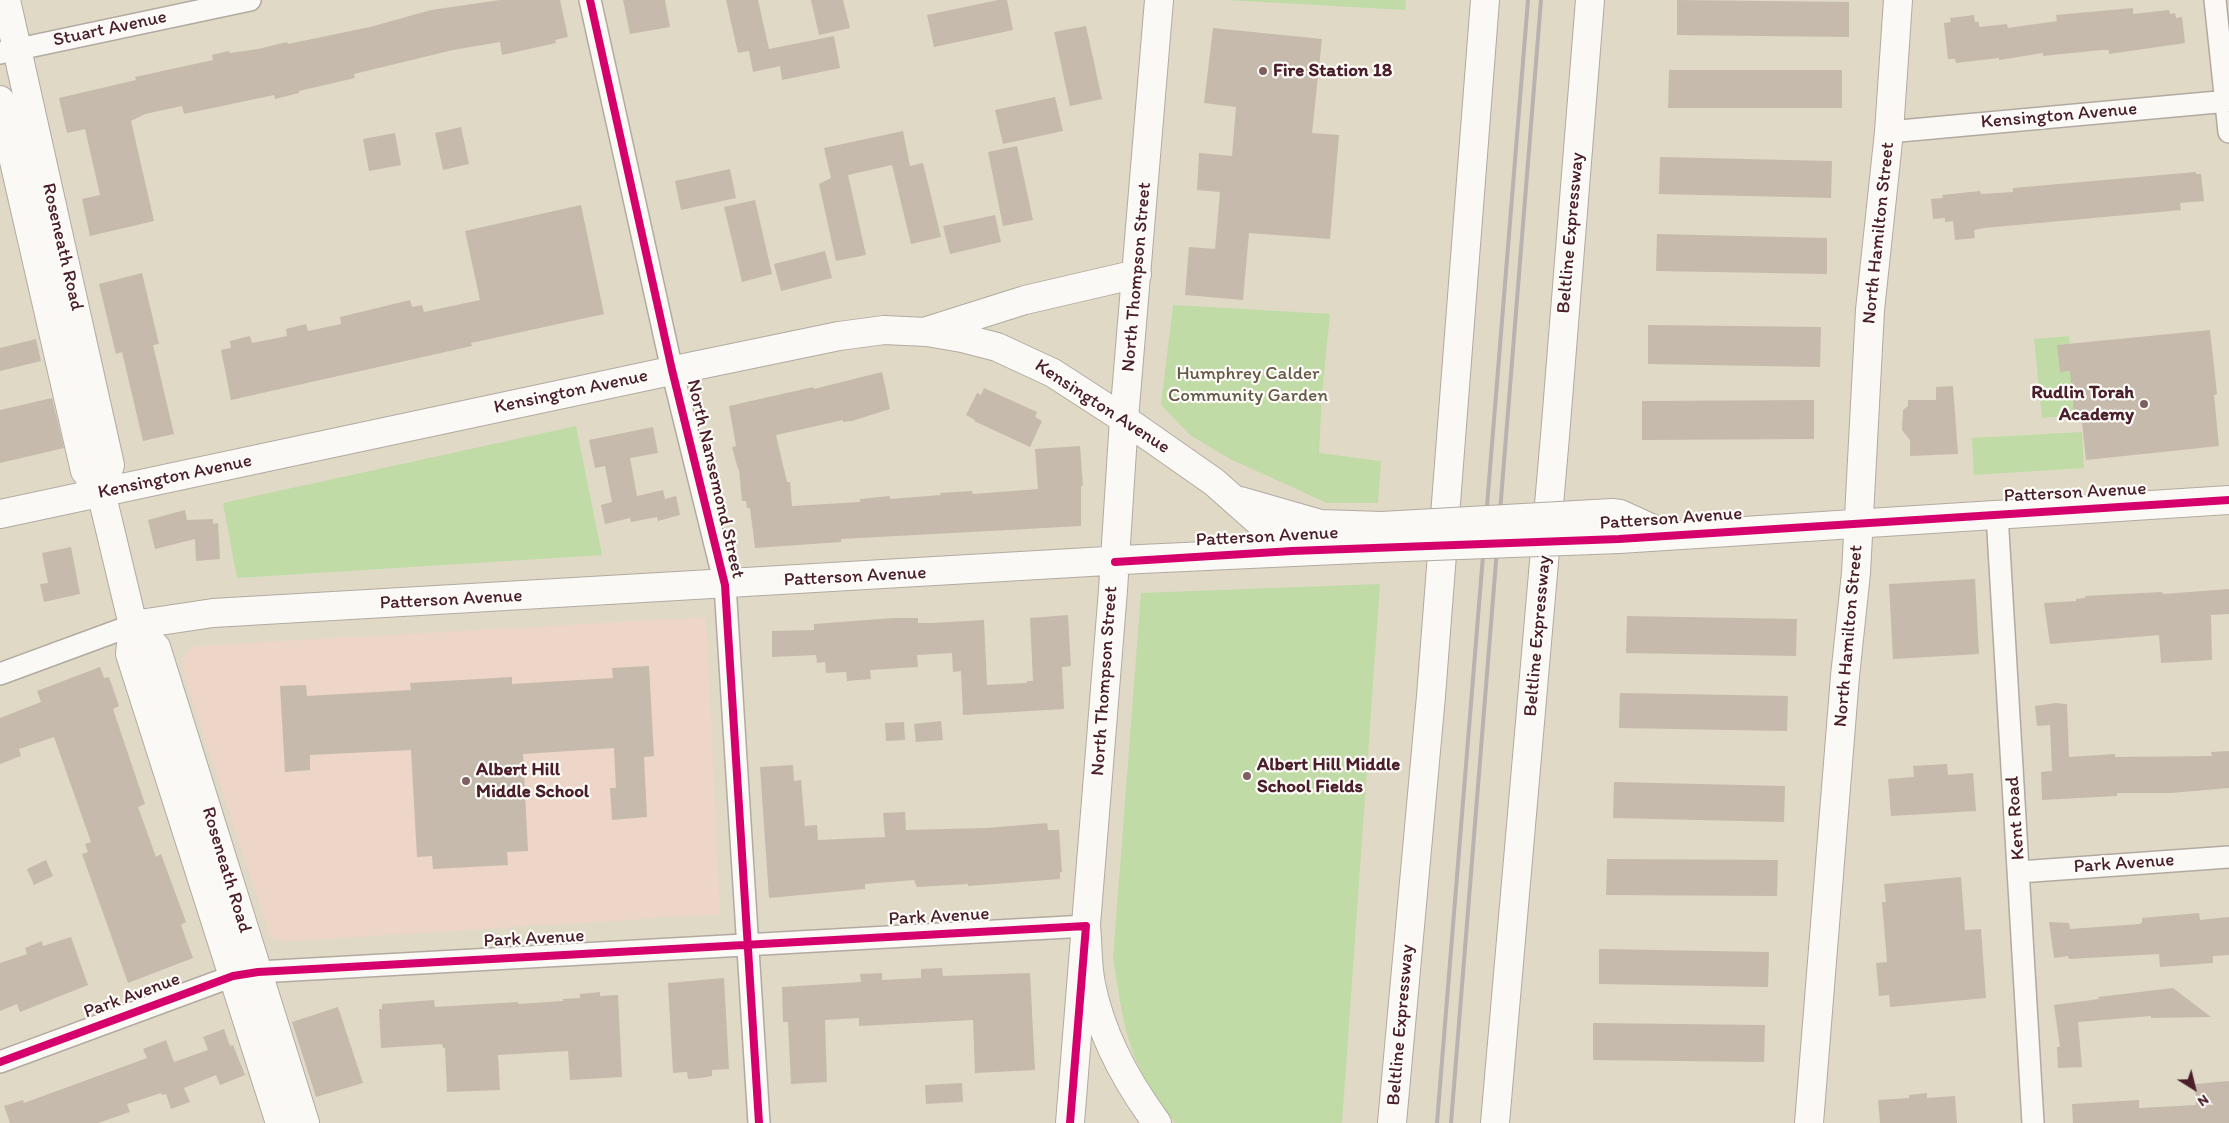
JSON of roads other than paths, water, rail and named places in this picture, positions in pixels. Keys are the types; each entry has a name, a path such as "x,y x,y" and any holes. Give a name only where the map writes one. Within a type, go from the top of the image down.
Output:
{"main road":[{"name":"Roseneath Road","path":"6,0 9,51 110,465 102,492"},
{"name":"North Thompson Street","path":"1070,1123 1115,562 1124,419 1159,0"},
{"name":"Beltline Expressway","path":"1392,1123 1431,696 1485,0"},
{"name":"Beltline Expressway","path":"1496,1117 1555,436 1590,0"},
{"name":"North Hamilton Street","path":"1809,1123 1845,676 1856,573 1870,310 1889,132 1898,0"},
{"name":"Roseneath Road","path":"0,100 84,471 102,492 133,625 156,648 245,974 280,1123"},
{"path":"927,332 1024,300 1137,274"},
{"name":"Kensington Avenue","path":"0,514 672,370 839,336 884,330 927,332 997,347 1053,373 1124,419 1214,482 1292,551"},
{"path":"1234,499 1320,524 1381,537"},
{"name":"Patterson Avenue","path":"133,625 213,613 1292,551 1381,537 1616,526 1667,535 2229,500"},
{"path":"1086,926 1090,984 1108,1041 1132,1089 1157,1123"},
{"name":"Roseneath Road","path":"245,974 305,1123"}],"street":[{"name":"Stuart Avenue","path":"9,51 250,0"},
{"name":"North Nansemond Street","path":"590,0 672,370 725,585 759,1123"},
{"path":"2215,0 2229,132"},
{"name":"Kensington Avenue","path":"1889,132 2227,101"},
{"name":"Kent Road","path":"1997,514 2033,1123"},
{"name":"Patterson Avenue","path":"0,674 133,625"},
{"name":"Park Avenue","path":"2019,872 2229,857"},
{"name":"Park Avenue","path":"0,1062 245,974 1086,926"}],"railway":[{"path":"1437,1123 1528,0"},
{"path":"1451,1123 1541,0"}],"place":[{"name":"Fire Station 18","path":"1263,71"},
{"name":"Rudlin Torah Academy","path":"2144,404"},
{"name":"Albert Hill Middle School Fields","path":"1247,776"},
{"name":"Albert Hill Middle School","path":"466,781"}],"park label":[{"name":"Humphrey Calder Community Garden","path":"1248,385"}]}
